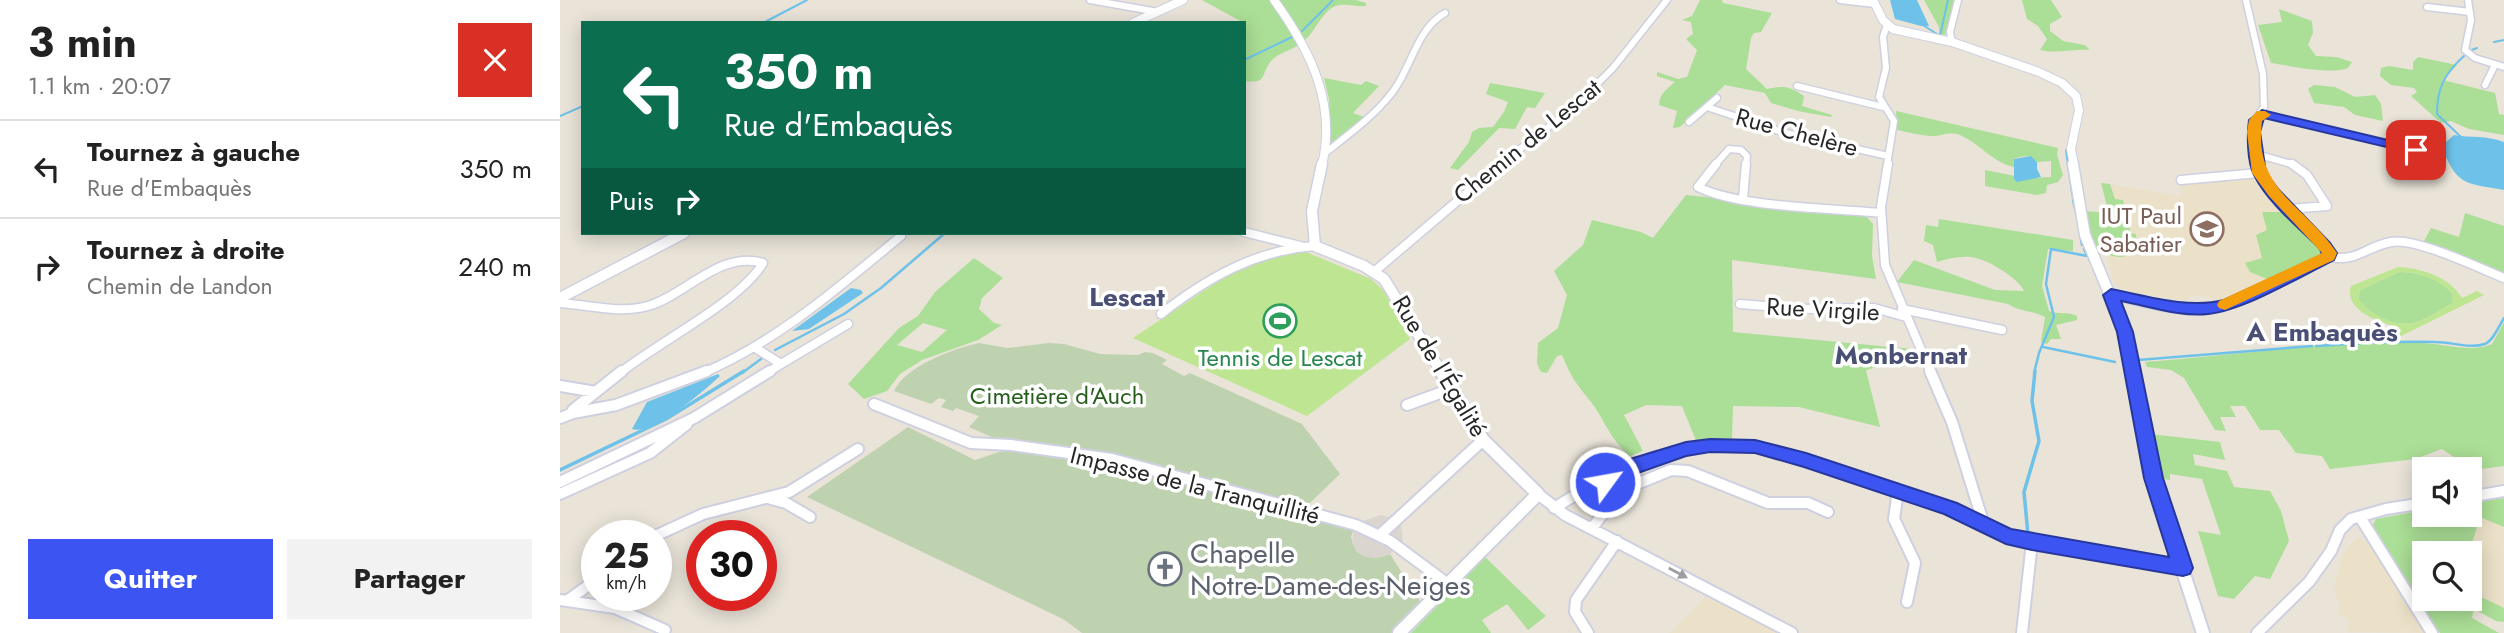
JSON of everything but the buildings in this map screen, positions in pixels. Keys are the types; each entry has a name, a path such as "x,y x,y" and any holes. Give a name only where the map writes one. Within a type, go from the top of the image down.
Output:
{"street":[{"path":"1090,0 1158,12"},
{"path":"1138,21 1183,0"},
{"path":"1274,0 1297,31 1319,79 1324,101 1325,153 1309,222 1315,246"},
{"name":"Chemin de Lescat","path":"1375,271 1460,196 1572,109 1613,68 1667,0"},
{"path":"1840,0 1874,2 1887,25 1952,42 2039,72 2066,86 2076,96 2079,110 2071,149 2085,235 2125,332 2153,478 2203,633"},
{"path":"1952,42 1950,32 1958,0"},
{"path":"2246,0 2260,52 2265,98 2262,114 2255,120 2259,173 2325,246 2329,257"},
{"path":"2469,0 2471,20 2465,50 2475,58 2504,67"},
{"path":"2427,7 2470,12"},
{"path":"1325,153 1385,101 1403,78 1432,22 1446,13"},
{"path":"1887,25 1883,37 1886,68 1879,97 1894,121 1881,213 1885,265 1952,422 1984,525"},
{"path":"2485,85 2495,65"},
{"path":"1797,86 1883,107"},
{"path":"1689,122 1717,98"},
{"name":"Rue Chelère","path":"1707,107 1774,130 1888,156"},
{"path":"2262,114 2433,154"},
{"path":"1743,198 1747,156 1741,150 1729,149 1698,187 1710,194 1743,198 1881,213"},
{"path":"2256,154 2286,159 2298,165 2327,206 2289,209"},
{"path":"2181,180 2259,173"},
{"path":"1246,232 1302,246 1315,246 1375,271"},
{"path":"560,301 680,235"},
{"path":"573,410 595,411 616,405 710,370 754,348 814,305 901,236"},
{"path":"2111,295 2195,309 2210,309 2229,303 2329,257 2346,260 2391,242 2421,246 2504,278"},
{"path":"1161,314 1232,267 1302,246"},
{"path":"560,301 647,306 711,271 754,260 763,263 758,272 722,303 648,351 560,418"},
{"name":"Rue de l'Égalité","path":"1375,271 1392,288 1483,440 1554,508 1792,633"},
{"name":"Rue Virgile","path":"1740,304 1801,309 1874,308 2002,330"},
{"path":"560,482 694,418 848,324"},
{"path":"754,348 781,364"},
{"path":"560,386 596,392"},
{"path":"1407,405 1451,389"},
{"name":"Impasse de la Tranquillité","path":"874,404 971,443 1011,444 1112,459 1356,524 1380,535 1447,584"},
{"path":"560,494 650,453 694,418"},
{"path":"1380,535 1483,440"},
{"path":"1554,508 1605,477 1654,457 1686,449 1726,445 1755,446 1950,508 1984,525 2032,542 2183,568"},
{"path":"672,528 703,514 771,499 813,480 858,449"},
{"path":"1592,528 1618,495 1663,473 1679,470 1768,503 1808,503 1828,512"},
{"path":"1605,477 1608,487 1618,495"},
{"path":"1898,490 1895,519 1915,563 1907,602"},
{"path":"2482,494 2504,491"},
{"path":"1399,633 1538,494"},
{"path":"771,499 786,503 810,517"},
{"path":"2258,633 2309,582 2331,551 2340,530 2351,519 2412,505"},
{"path":"2360,517 2432,633"},
{"path":"1588,633 1575,612 1576,600 1617,541"},
{"path":"2022,633 2031,578 2032,542"},
{"path":"564,600 581,589"},
{"path":"564,600 628,609 665,630"}],"shaded area":[{"name":"IUT Paul Sabatier","path":"2255,176 2282,210 2318,246 2321,255 2222,300 2192,295 2184,301 2127,291 2114,284 2107,255 2116,245 2101,183 2182,196 2179,181"},
{"path":"1381,515 1393,518 1401,525 1403,541 1390,554 1373,558 1363,556 1352,543 1354,529 1363,521"},
{"path":"2482,518 2504,527 2504,608 2482,597 2482,541 2473,541 2477,527 2482,527"},
{"path":"2360,538 2368,542 2426,633 2346,632 2351,621 2337,613 2340,603 2334,591 2341,557 2353,541"},
{"path":"1707,595 1726,605 1779,633 1669,633"}],"green space":[{"path":"1202,0 1356,0 1366,3 1366,6 1333,7 1305,40 1274,58 1260,80 1252,82 1246,81 1246,21 1240,21"},
{"path":"1700,0 1722,0 1723,3 1772,13 1761,32 1754,33 1751,38 1746,69 1767,89 1781,87 1794,90 1804,96 1802,106 1832,115 1831,117 1771,103 1765,93 1725,85 1680,127 1673,128 1677,111 1659,105 1659,101 1666,89 1675,82 1657,76 1657,72 1678,79 1687,77 1697,50 1686,39 1693,34 1691,22 1682,20 1692,16"},
{"path":"1924,0 1955,0 1945,35 1939,34 1939,27"},
{"path":"2022,0 2051,0 2062,17 2050,24 2050,31 2063,41 2085,45 2090,50 2040,50 2047,39 2038,26 2027,19"},
{"path":"2279,9 2312,21 2313,33 2308,45 2316,56 2336,57 2352,62 2348,68 2321,70 2271,63 2258,25 2282,22"},
{"path":"2418,57 2457,65 2443,80 2495,93 2499,114 2504,115 2504,135 2469,129 2451,121 2441,123 2411,96 2417,92 2414,88 2391,85 2380,76 2381,68 2389,66 2413,70 2413,62"},
{"path":"1324,78 1361,85 1366,81 1379,86 1353,113 1364,117 1331,143 1329,99"},
{"path":"1490,83 1545,93 1535,108 1527,107 1515,129 1499,128 1458,170 1450,168 1469,142 1472,132 1479,128 1493,127 1504,112 1508,102 1486,94"},
{"path":"2314,85 2335,87 2355,97 2375,95 2381,104 2383,121 2355,115 2344,107 2314,103 2308,89"},
{"path":"1896,111 2058,148 2057,155 2063,175 2058,182 2047,185 2046,193 2037,195 1985,186 1985,170 2015,176 2014,179 2051,177 2051,161 2037,162 2024,157 2014,159 2014,167 1957,134 1930,136 1897,130"},
{"path":"2101,183 2110,184 2115,199 2123,200 2131,233 2136,234 2132,251 2121,257 2093,246 2085,211 2109,213"},
{"path":"1686,195 1864,214 1873,224 1872,256 1876,279 1732,260 1733,332 1912,349 1919,365 1885,365 1866,370 1880,427 1799,407 1733,406 1732,440 1697,443 1682,406 1646,405 1624,415 1643,451 1630,456 1612,436 1562,355 1557,356 1547,373 1541,372 1537,364 1538,343 1558,328 1567,295 1554,271 1583,245 1592,220 1641,232 1653,238"},
{"path":"2262,212 2285,212 2318,246 2321,255 2267,279 2250,272 2245,263 2262,258 2256,235 2267,230"},
{"path":"2465,213 2504,226 2504,276 2422,245 2431,228 2459,237"},
{"path":"1939,219 2073,240 2073,251 2048,249 2042,286 2049,311 2077,316 2077,320 2056,325 2061,339 2051,339 2047,344 2041,342 2045,317 2040,315 2008,304 1897,282 1914,260 1995,290 2024,291 1992,264 1976,258 1957,257 1937,262 1933,245 1924,241 1926,225 1938,227"},
{"name":"Tennis de Lescat","path":"1301,250 1371,279 1384,291 1410,339 1307,416 1133,338 1229,274 1251,264"},
{"path":"974,258 1003,278 982,298 979,309 994,323 1002,325 978,340 922,360 900,374 887,391 864,399 848,384 899,328 918,316 935,292","holes":["923,323 947,330 922,352 897,345"]},
{"path":"2398,267 2416,269 2443,279 2462,298 2477,291 2484,295 2397,338 2389,333 2400,327 2366,315 2353,303 2351,286","holes":["2399,272 2441,283 2452,293 2453,303 2423,319 2406,324 2382,318 2358,298 2360,290"]},
{"path":"2399,272 2414,273 2434,280 2452,293 2453,303 2423,319 2406,324 2382,318 2362,305 2358,299 2360,290"},
{"path":"2504,322 2504,466 2482,469 2482,457 2454,457 2442,449 2420,457 2412,457 2412,459 2330,469 2322,456 2296,453 2279,430 2260,430 2245,406 2230,406 2236,417 2220,417 2226,431 2215,430 2184,378 2171,370 2147,367 2145,362 2354,344 2423,343 2476,348 2492,344"},
{"name":"Cimetière d'Auch","path":"979,343 1008,348 1064,344 1100,354 1153,353 1167,360 1162,364 1184,376 1190,373 1302,424 1340,474 1310,503 1302,505 996,439 969,427 979,416 956,408 953,411 941,407 946,400 939,398 931,404 894,391 900,382 919,366 943,354"},
{"name":"Cimetière d'Auch","path":"908,427 975,460 1011,448 1108,462 1354,529 1351,537 1357,552 1373,558 1390,554 1421,603 1392,633 1082,633 1063,619 807,497"},
{"path":"2150,434 2220,442 2225,460 2193,454 2195,465 2227,471 2234,487 2270,491 2281,511 2289,541 2270,579 2255,576 2234,599 2218,596 2198,531 2221,535 2202,479 2170,474 2170,480 2159,478"},
{"path":"2504,498 2504,527 2482,518 2482,501"},
{"path":"2412,512 2412,527 2477,527 2473,541 2412,541 2412,590 2374,531 2373,524 2376,519"},
{"path":"1485,557 1546,616 1528,630 1507,604 1482,620 1491,633 1411,633"},
{"path":"2482,597 2504,608 2504,622 2496,621 2478,611 2482,611"},
{"path":"2426,611 2474,611 2472,618 2499,633 2440,633"}],"water":[{"path":"1890,0 1917,0 1929,26 1895,19"},
{"path":"2454,135 2504,142 2504,190 2472,184 2459,177 2443,150 2446,142"},
{"path":"2031,156 2037,162 2041,177 2017,182 2014,179 2014,159"},
{"path":"851,288 863,293 809,329 792,331"},
{"path":"718,374 720,376 703,391 665,419 652,426 632,429 647,402"}],"waterway":[{"path":"767,21 807,0"},
{"path":"1302,31 1333,0"},
{"path":"1923,25 1940,36 1948,0"},
{"path":"1246,59 1294,36"},
{"path":"2494,42 2504,40"},
{"path":"2469,51 2477,48"},
{"path":"2462,138 2437,114 2444,81 2465,55"},
{"path":"560,116 581,107"},
{"path":"2066,150 2068,165"},
{"path":"2068,164 2073,197"},
{"path":"2073,200 2076,212"},
{"path":"2077,215 2082,245"},
{"path":"775,350 844,314 881,288 943,235"},
{"path":"2034,373 2054,317 2046,284 2051,249 2087,256 2084,249"},
{"path":"2316,346 2406,342 2479,345 2491,340 2504,318"},
{"path":"2138,360 2312,346"},
{"path":"2043,347 2115,362"},
{"path":"742,373 765,356"},
{"path":"560,470 666,419 744,371"},
{"path":"2028,535 2024,492 2039,441 2032,401 2035,371"}],"slow traffic":[{"path":"2225,305 2329,257 2325,246 2274,193 2259,173 2255,120 2262,114 2265,115"}],"place":[{"name":"IUT Paul Sabatier","path":"2207,229"},
{"name":"Tennis de Lescat","path":"1280,321"},
{"name":"Chapelle Notre-Dame-des-Neiges","path":"1165,569"}],"district":[{"name":"Lescat","path":"1127,297"},
{"name":"A Embaquès","path":"2322,332"},
{"name":"Monbernat","path":"1901,355"}],"route":[{"path":"1605,482 1605,477 1624,468 1686,449 1710,445 1755,446 1806,460 1950,508 2006,536 2183,568 2153,478 2125,332 2111,295 2195,309 2210,309 2229,303 2329,257 2325,246 2274,193 2259,173 2254,132 2255,120 2262,114 2416,150"}]}
